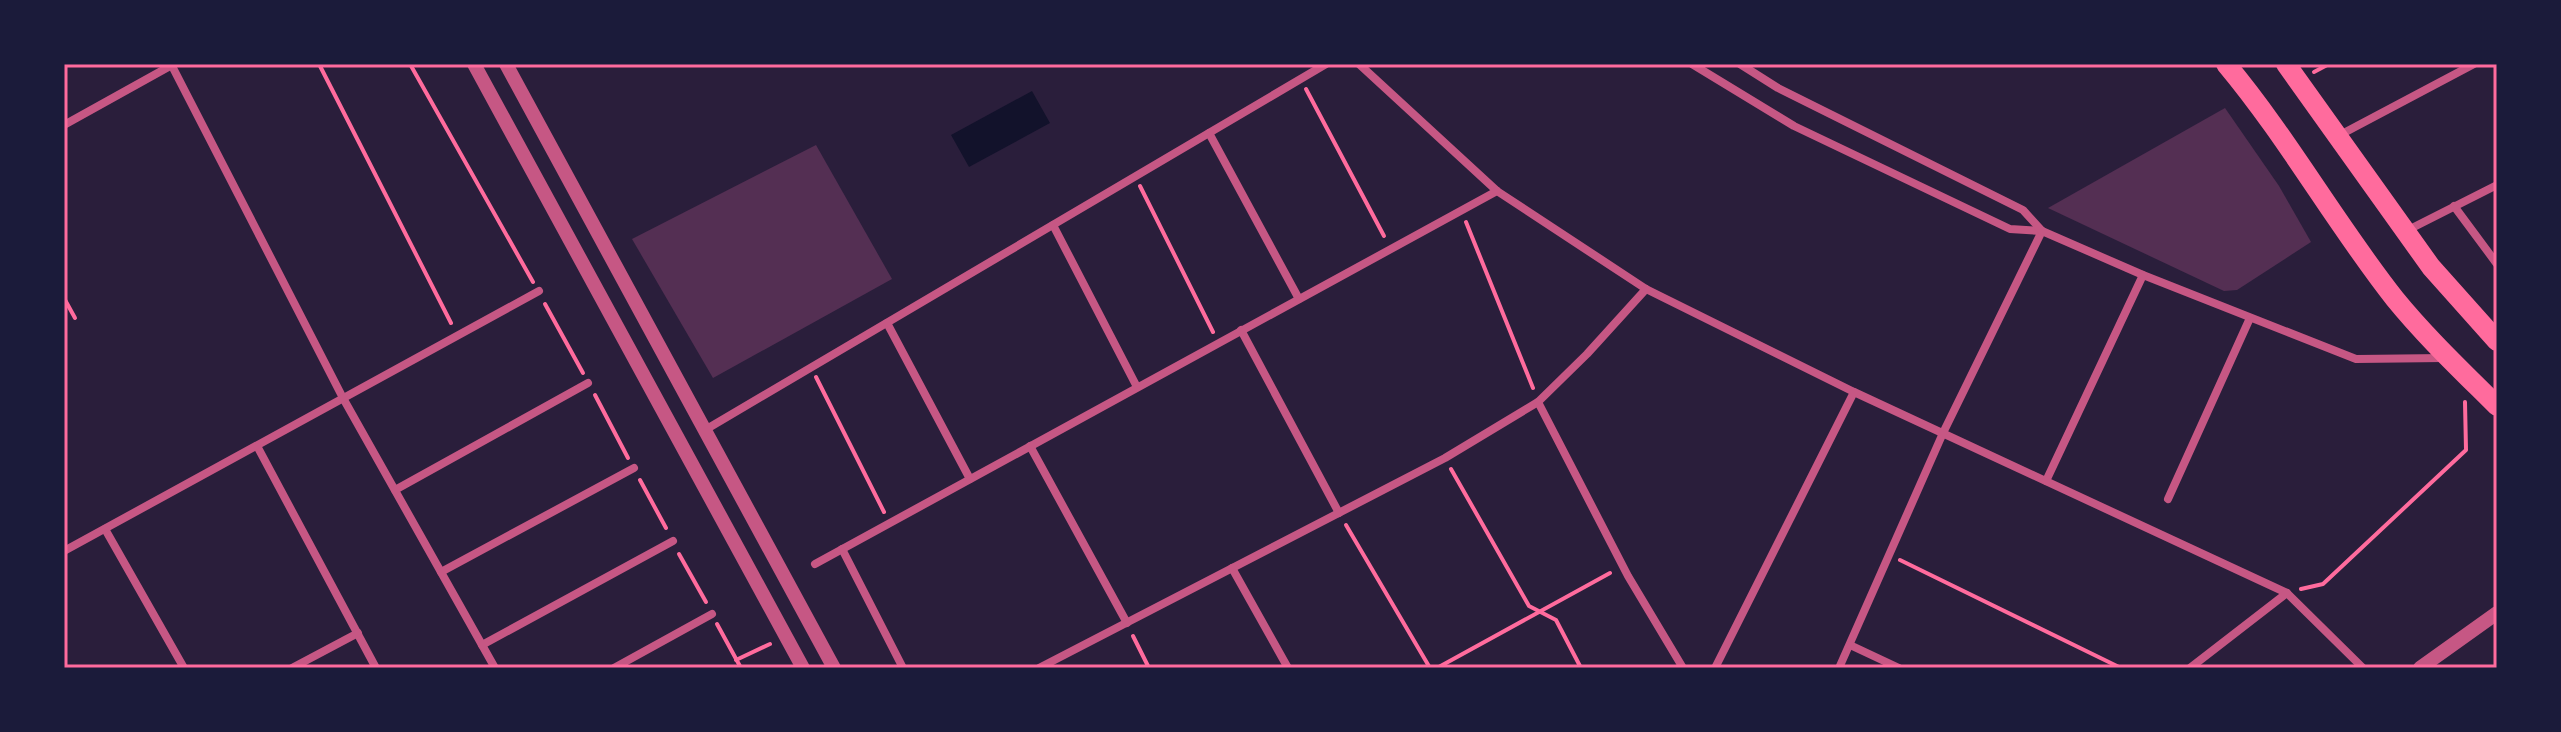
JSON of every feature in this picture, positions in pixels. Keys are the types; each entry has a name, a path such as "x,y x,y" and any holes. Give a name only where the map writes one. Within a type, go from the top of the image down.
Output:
{"main road":[{"path":"2226,64 2254,98 2395,299 2497,406"},
{"path":"2286,64 2431,267 2497,341"}],"street":[{"path":"474,64 803,668"},
{"path":"705,430 1326,64"},
{"path":"1359,64 1497,191 1646,289 1854,392 2287,593 2363,668"},
{"path":"1692,64 1794,126 2010,229 2042,231 2143,275 2356,359 2449,358"},
{"path":"1740,64 1778,88 2023,210 2042,231"},
{"path":"2338,136 2474,64"},
{"path":"64,125 172,65 343,398 495,668"},
{"path":"508,65 834,668"},
{"path":"1209,133 1299,299"},
{"path":"2405,232 2497,185"},
{"path":"815,564 1497,191"},
{"path":"2454,206 2497,264"},
{"path":"1053,225 1137,387"},
{"path":"1839,668 1943,433 2042,231"},
{"path":"2046,481 2143,275"},
{"path":"1039,668 1445,458 1538,402 1646,289"},
{"path":"64,551 539,291"},
{"path":"2168,499 2250,318"},
{"path":"887,323 970,479"},
{"path":"1241,330 1339,513"},
{"path":"395,490 588,383"},
{"path":"1715,668 1854,392"},
{"path":"1538,402 1628,576 1683,668"},
{"path":"257,446 376,668"},
{"path":"1030,446 1127,623"},
{"path":"441,572 634,468"},
{"path":"105,529 184,668"},
{"path":"482,645 673,541"},
{"path":"842,549 903,668"},
{"path":"1232,568 1288,668"},
{"path":"2190,668 2287,593"},
{"path":"2420,668 2497,613"},
{"path":"614,668 712,614"},
{"path":"292,668 358,633"},
{"path":"1850,645 1899,668"}],"path":[{"path":"319,64 458,336"},
{"path":"410,64 539,291 741,668"},
{"path":"1301,79 1390,249"},
{"path":"1135,177 1218,343"},
{"path":"1461,210 1538,402"},
{"path":"64,298 75,318"},
{"path":"811,368 889,523"},
{"path":"2287,593 2323,584 2466,450 2465,374"},
{"path":"1445,458 1529,606 1556,620 1581,668"},
{"path":"1339,513 1430,668"},
{"path":"1890,556 2121,668"},
{"path":"1437,668 1623,566"},
{"path":"1127,623 1149,668"},
{"path":"736,660 785,637"}],"shaded area":[{"path":"64,64 2497,64 2497,668 64,668"},
{"path":"1032,91 1050,123 969,167 951,135"}],"building":[{"path":"2225,108 2279,186 2311,242 2237,290 2224,291 2048,208"},
{"path":"816,145 892,279 713,378 632,239"}]}
